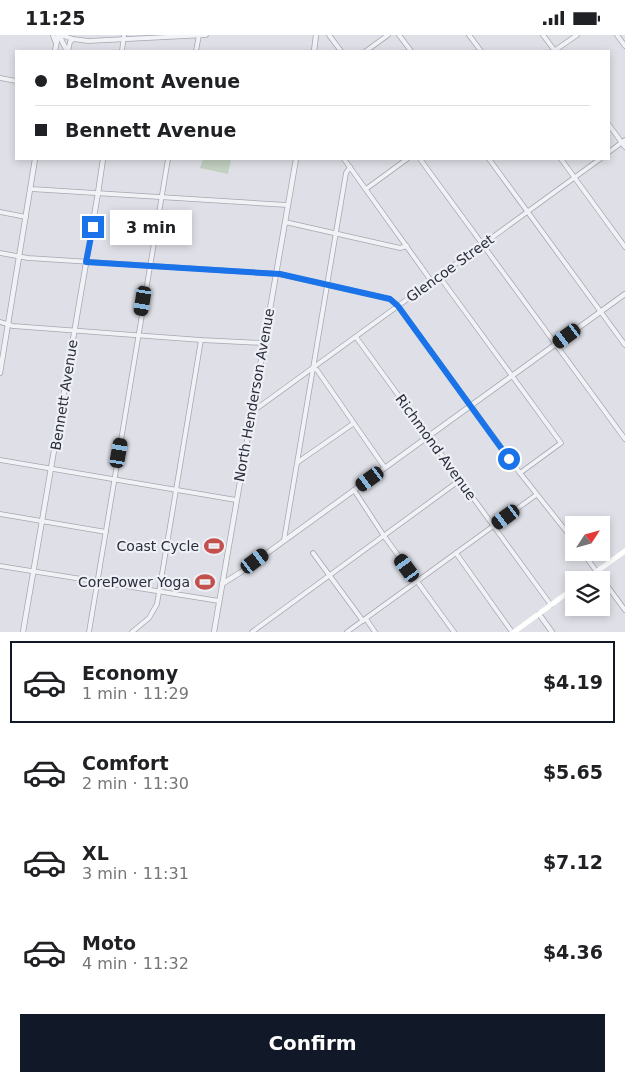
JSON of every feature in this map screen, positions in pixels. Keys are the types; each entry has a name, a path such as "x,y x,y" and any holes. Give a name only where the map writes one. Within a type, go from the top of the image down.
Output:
{"main road":[{"path":"597,571 625,551"},
{"path":"513,632 565,595"}],"street":[{"path":"53,35 56,43"},
{"path":"55,50 59,35"},
{"path":"59,35 88,41 124,37 206,35"},
{"path":"59,35 66,50"},
{"path":"196,50 199,35"},
{"path":"314,50 316,35"},
{"path":"329,35 340,50"},
{"path":"367,50 388,35"},
{"path":"399,35 410,50"},
{"path":"469,35 480,50"},
{"path":"543,35 554,50"},
{"path":"556,50 577,35"},
{"path":"617,35 625,46"},
{"path":"122,50 124,37"},
{"path":"67,50 73,39"},
{"path":"0,79 15,81"},
{"path":"610,126 623,141 625,147"},
{"path":"610,151 623,141"},
{"path":"0,373 35,160"},
{"name":"Bennett Avenue","path":"23,632 103,160"},
{"path":"89,632 168,160"},
{"name":"North Henderson Avenue","path":"214,632 296,160"},
{"path":"345,160 432,282"},
{"path":"366,189 406,160"},
{"path":"421,160 623,433 625,439"},
{"path":"491,160 625,345"},
{"path":"561,160 625,247"},
{"name":"Glencoe Street","path":"251,413 599,160"},
{"path":"284,540 335,233 346,173 350,167"},
{"path":"31,189 287,205"},
{"path":"0,212 26,217"},
{"path":"285,222 400,248 407,246"},
{"path":"0,253 19,257 275,274 390,299 398,306 536,495 565,530"},
{"path":"439,276 561,443 520,473"},
{"path":"222,584 625,294"},
{"path":"0,322 14,327 264,343"},
{"name":"Richmond Avenue","path":"356,337 552,605"},
{"path":"132,632 149,618 154,610 201,340"},
{"path":"314,367 385,467"},
{"path":"298,462 354,423"},
{"path":"0,460 236,500"},
{"path":"252,632 460,480"},
{"path":"354,490 384,536 454,632"},
{"path":"347,632 536,495"},
{"path":"0,514 106,532"},
{"path":"313,553 375,632"},
{"path":"456,553 513,632"},
{"path":"589,561 597,571"},
{"path":"0,566 219,601"},
{"path":"610,589 625,610"},
{"path":"539,614 552,632"}],"green space":[{"path":"203,160 231,160 228,174 200,168"}],"place":[{"name":"Coast Cycle","path":"214,546"},
{"name":"CorePower Yoga","path":"205,582"}],"route":[{"path":"93,227 86,262 280,274 390,299 398,306 509,459"}]}
